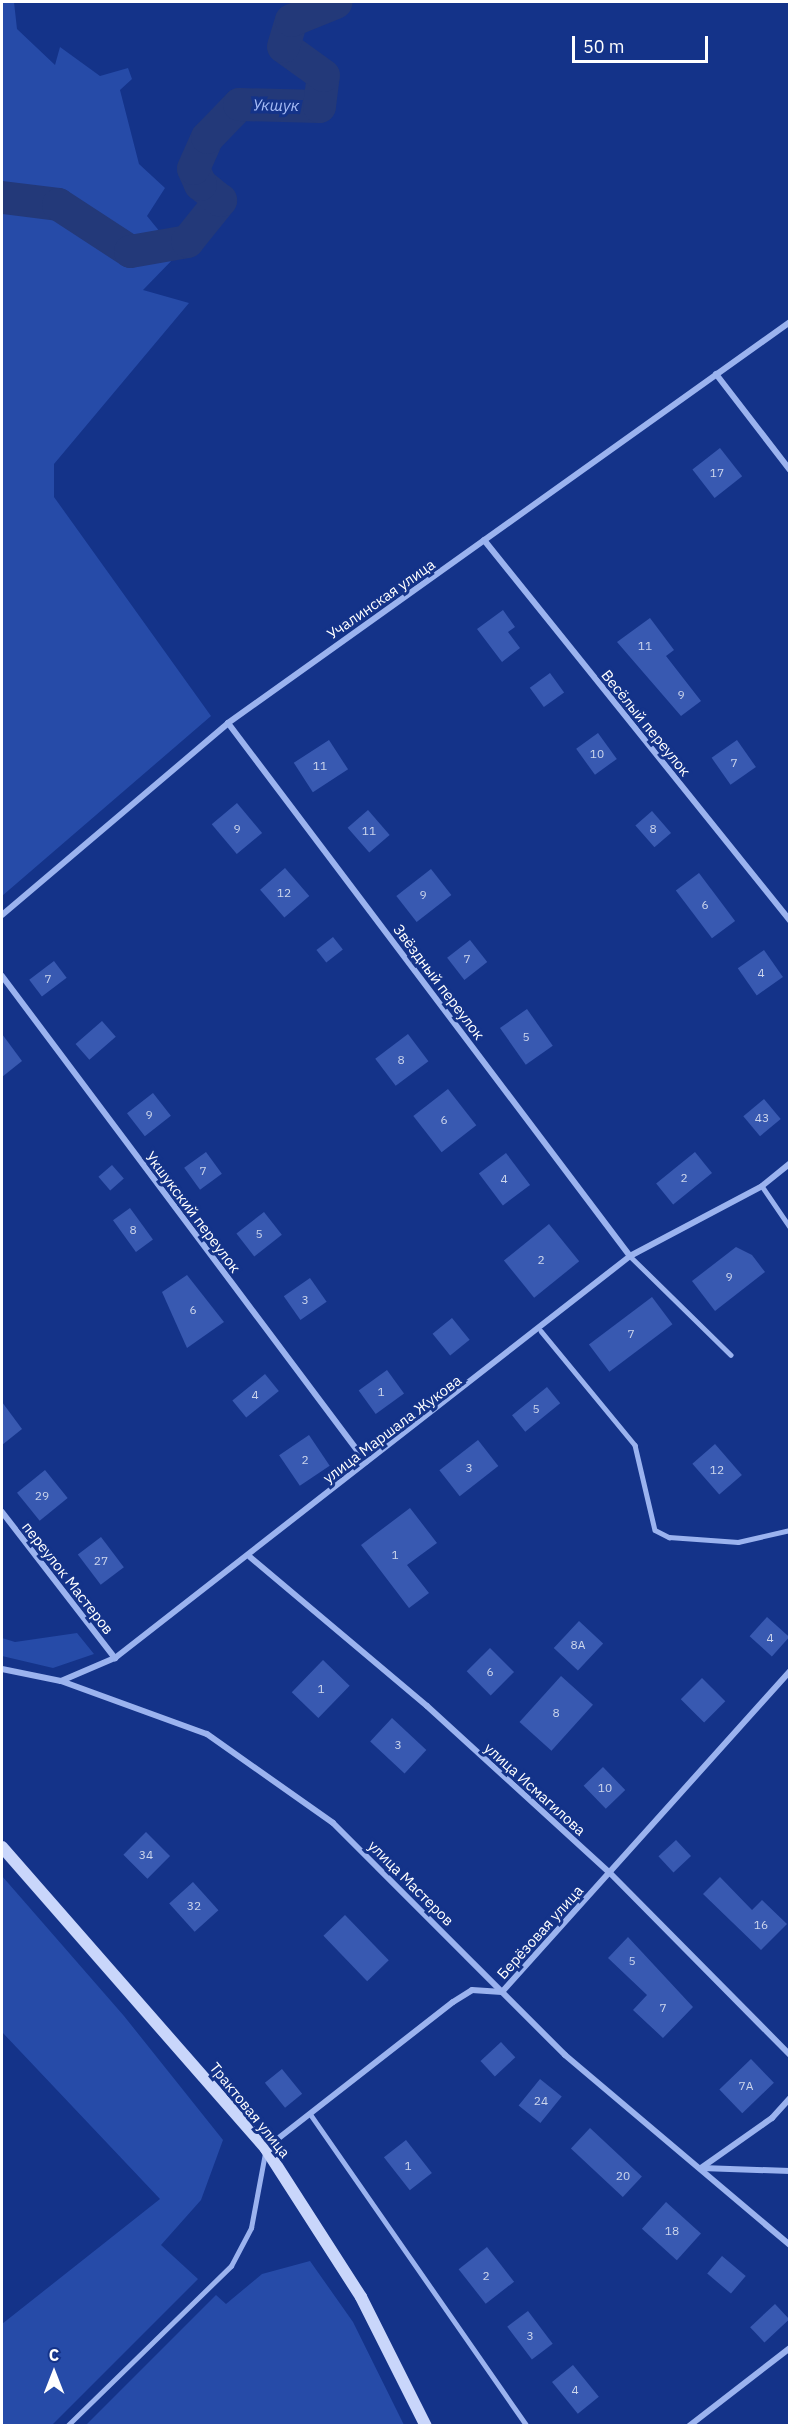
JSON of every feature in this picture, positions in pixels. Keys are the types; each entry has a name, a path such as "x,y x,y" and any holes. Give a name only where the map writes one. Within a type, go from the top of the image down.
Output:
{"main road":[{"name":"Трактовая улица","path":"2,1847 266,2149 361,2296 426,2426"}],"street":[{"name":"Учалинская улица","path":"2,915 228,723 789,322"},
{"path":"716,374 789,470"},
{"name":"Весёлый переулок","path":"484,540 789,921"},
{"name":"Звёздный переулок","path":"228,723 630,1256"},
{"name":"Укшукский переулок","path":"2,976 366,1462"},
{"name":"улица Маршала Жукова","path":"61,1681 115,1658 250,1557 366,1462 541,1331 630,1256 762,1185 789,1163"},
{"name":"переулок Мастеров","path":"2,1512 115,1658"},
{"name":"улица Исмагилова","path":"250,1557 427,1706 610,1873 789,2055"},
{"path":"2,1669 61,1681"},
{"name":"Берёзовая улица","path":"266,2149 453,2002 472,1990 502,1992 789,1671"},
{"name":"улица Мастеров","path":"61,1681 207,1734 265,1770 333,1823 565,2055 701,2168"},
{"path":"701,2168 772,2118 789,2098"},
{"path":"701,2168 789,2171"},
{"path":"701,2168 789,2245"},
{"path":"689,2426 789,2348"}],"lane":[{"path":"762,1185 789,1227"},
{"path":"630,1256 730,1355"},
{"path":"541,1331 635,1445 655,1530 669,1537 738,1542 789,1530"},
{"path":"311,2115 528,2426"},
{"path":"67,2426 231,2266 251,2228 266,2149"}],"shaded area":[{"path":"2,2 14,2 17,29 55,65 60,47 100,76 128,68 132,79 120,90 139,164 165,188 147,216 178,254 143,290 189,303 54,464 54,497 211,716 2,896"},
{"path":"77,1633 94,1654 53,1668 2,1656 2,1638 15,1642"},
{"path":"2,1876 124,2016 223,2140 201,2200 161,2245 198,2279 52,2425 2,2425 2,2324 160,2199 2,2032"},
{"path":"310,2261 353,2322 404,2425 86,2425 216,2295 226,2304 262,2274"}],"building":[{"path":"720,448 742,476 715,498 692,470"},
{"path":"503,610 515,627 508,632 520,648 502,662 477,629"},
{"path":"650,618 674,650 666,656 701,701 681,716 617,642"},
{"path":"550,673 564,692 544,707 530,688"},
{"path":"598,733 617,759 595,775 576,749"},
{"path":"329,740 348,769 313,792 294,763"},
{"path":"737,740 756,767 731,785 712,758"},
{"path":"237,803 262,833 237,854 212,824"},
{"path":"368,810 390,835 369,853 348,828"},
{"path":"652,811 671,833 654,847 635,825"},
{"path":"285,868 309,896 284,918 260,890"},
{"path":"431,869 451,895 417,922 396,896"},
{"path":"699,873 735,921 712,938 676,890"},
{"path":"333,937 343,950 326,963 316,950"},
{"path":"470,940 487,962 464,980 447,958"},
{"path":"764,950 783,977 757,995 738,968"},
{"path":"54,961 67,978 42,996 29,980"},
{"path":"527,1009 553,1046 526,1065 500,1028"},
{"path":"102,1021 116,1037 89,1060 76,1044"},
{"path":"2,1034 22,1061 2,1077"},
{"path":"408,1034 428,1061 396,1086 375,1059"},
{"path":"448,1089 476,1125 442,1152 413,1116"},
{"path":"153,1093 171,1116 145,1136 127,1113"},
{"path":"764,1099 781,1119 760,1136 743,1116"},
{"path":"206,1152 222,1174 200,1190 184,1168"},
{"path":"695,1152 712,1173 673,1204 656,1183"},
{"path":"506,1153 530,1185 503,1205 479,1173"},
{"path":"112,1165 124,1179 110,1190 98,1177"},
{"path":"130,1208 153,1240 136,1252 113,1220"},
{"path":"264,1212 282,1235 254,1256 236,1234"},
{"path":"549,1224 579,1261 534,1298 504,1261"},
{"path":"736,1247 752,1255 765,1272 715,1311 692,1281"},
{"path":"187,1275 224,1322 187,1348 162,1292"},
{"path":"310,1278 327,1302 300,1320 284,1296"},
{"path":"652,1297 672,1324 609,1372 589,1345"},
{"path":"452,1318 470,1340 450,1355 433,1334"},
{"path":"387,1370 404,1393 376,1414 359,1391"},
{"path":"265,1374 279,1391 246,1418 232,1400"},
{"path":"547,1387 560,1403 525,1432 512,1415"},
{"path":"2,1402 22,1429 2,1445"},
{"path":"309,1435 330,1466 300,1486 279,1455"},
{"path":"478,1440 498,1466 460,1496 439,1470"},
{"path":"715,1444 742,1475 719,1495 692,1464"},
{"path":"45,1470 68,1498 40,1521 17,1493"},
{"path":"410,1508 437,1543 407,1565 429,1593 409,1608 361,1545"},
{"path":"101,1537 124,1567 101,1585 78,1554"},
{"path":"767,1617 789,1637 772,1656 750,1636"},
{"path":"579,1621 603,1644 578,1671 554,1648"},
{"path":"490,1648 514,1672 491,1695 467,1671"},
{"path":"323,1660 350,1686 318,1718 292,1692"},
{"path":"561,1676 593,1705 551,1751 520,1722"},
{"path":"702,1678 725,1701 704,1723 681,1699"},
{"path":"392,1718 426,1750 405,1773 370,1741"},
{"path":"603,1767 625,1790 606,1809 584,1786"},
{"path":"146,1832 170,1856 147,1879 123,1855"},
{"path":"676,1840 691,1856 673,1872 658,1856"},
{"path":"720,1877 752,1910 762,1900 787,1924 761,1950 703,1894"},
{"path":"193,1882 218,1910 195,1932 169,1903"},
{"path":"345,1915 389,1960 367,1981 323,1936"},
{"path":"628,1937 693,2007 663,2038 633,2010 647,1995 608,1958"},
{"path":"501,2042 515,2057 495,2076 481,2061"},
{"path":"751,2059 774,2083 742,2113 719,2090"},
{"path":"282,2069 302,2094 285,2108 265,2083"},
{"path":"540,2079 562,2097 540,2123 519,2105"},
{"path":"590,2128 642,2176 623,2197 571,2148"},
{"path":"406,2140 432,2173 410,2190 384,2157"},
{"path":"666,2202 701,2233 677,2260 642,2229"},
{"path":"487,2247 514,2282 486,2304 459,2269"},
{"path":"722,2256 746,2276 731,2294 707,2274"},
{"path":"775,2304 789,2319 764,2343 750,2327"},
{"path":"528,2311 553,2344 532,2359 507,2327"},
{"path":"573,2365 599,2397 578,2414 552,2382"}],"waterway":[{"name":"Укшук","path":"2,197 58,204 130,251 187,241 220,200 200,184 193,168 207,137 239,104 319,106 323,75 283,46 291,20 335,2"}]}
